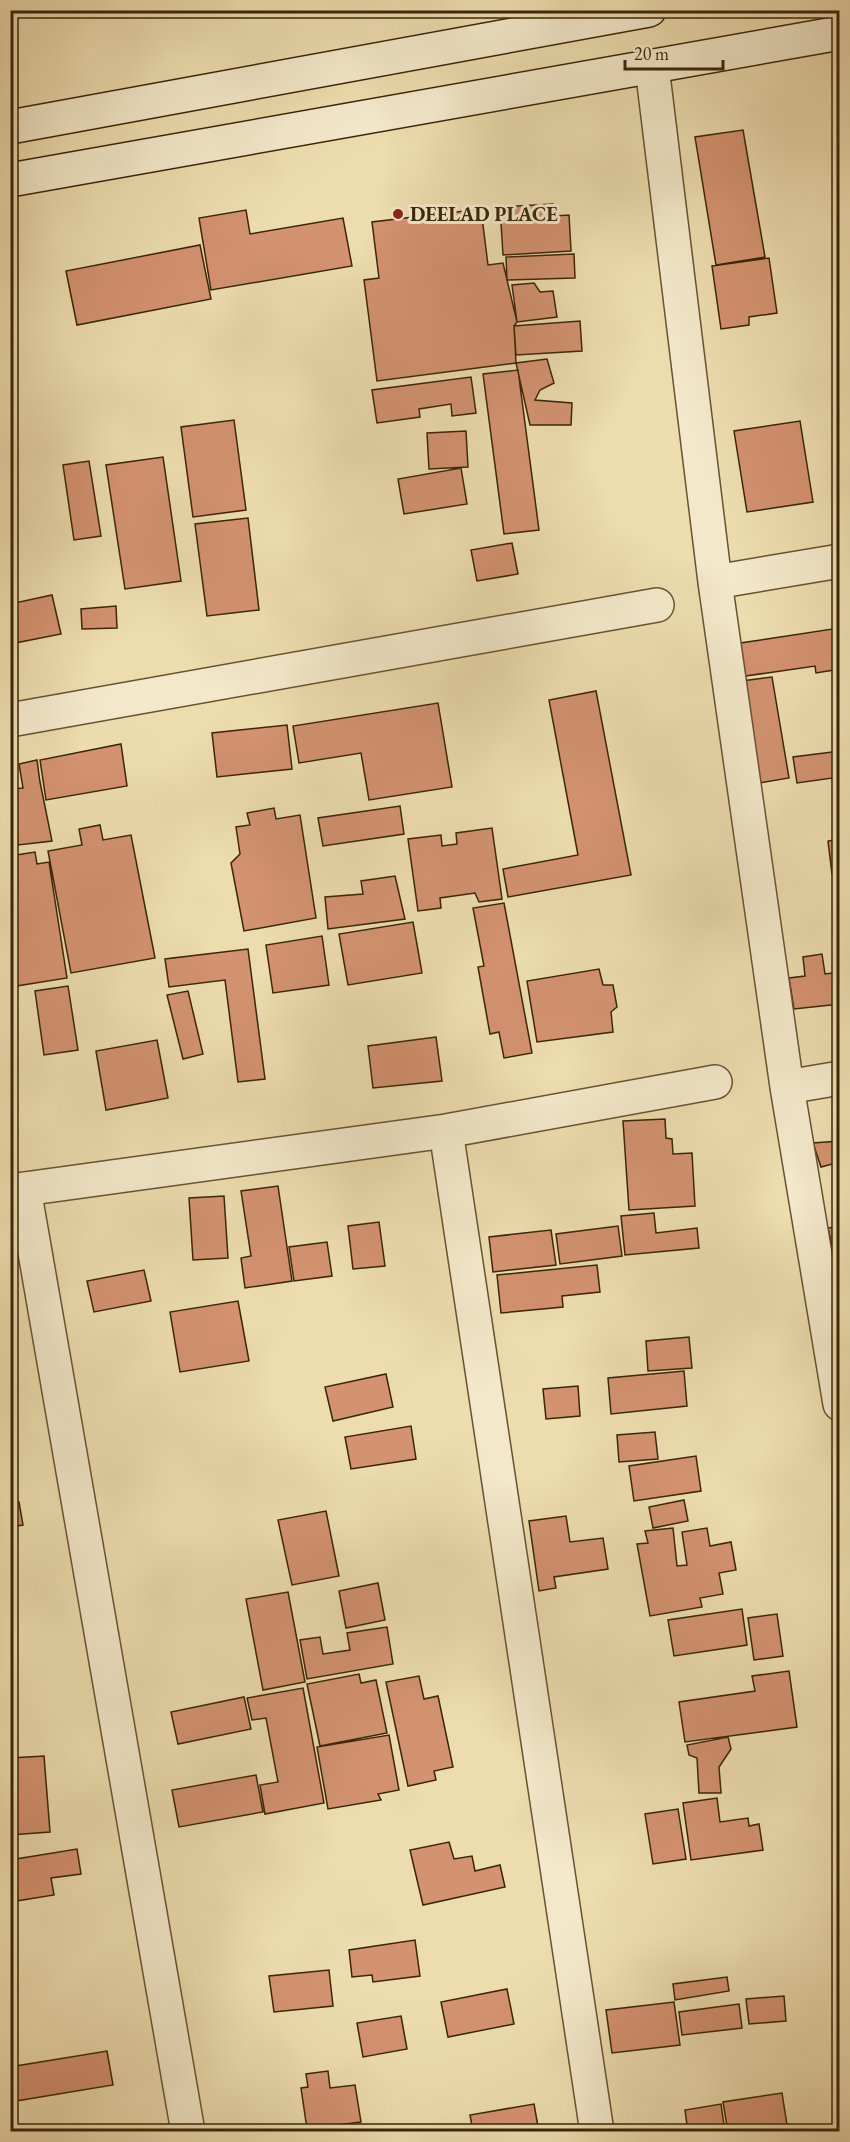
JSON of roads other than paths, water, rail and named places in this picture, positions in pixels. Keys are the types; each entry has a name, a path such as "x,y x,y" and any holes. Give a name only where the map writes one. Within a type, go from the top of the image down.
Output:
{"street":[{"path":"10,127 649,10"},
{"path":"10,180 840,33"},
{"path":"652,67 716,582 787,1087 840,1404"},
{"path":"716,582 840,561"},
{"path":"10,720 657,605"},
{"path":"787,1087 840,1078"},
{"path":"188,2132 17,1190 446,1131 715,1082"},
{"path":"446,1131 597,2132"}],"place":[{"name":"DEELAD PLACE","path":"398,214"}]}
